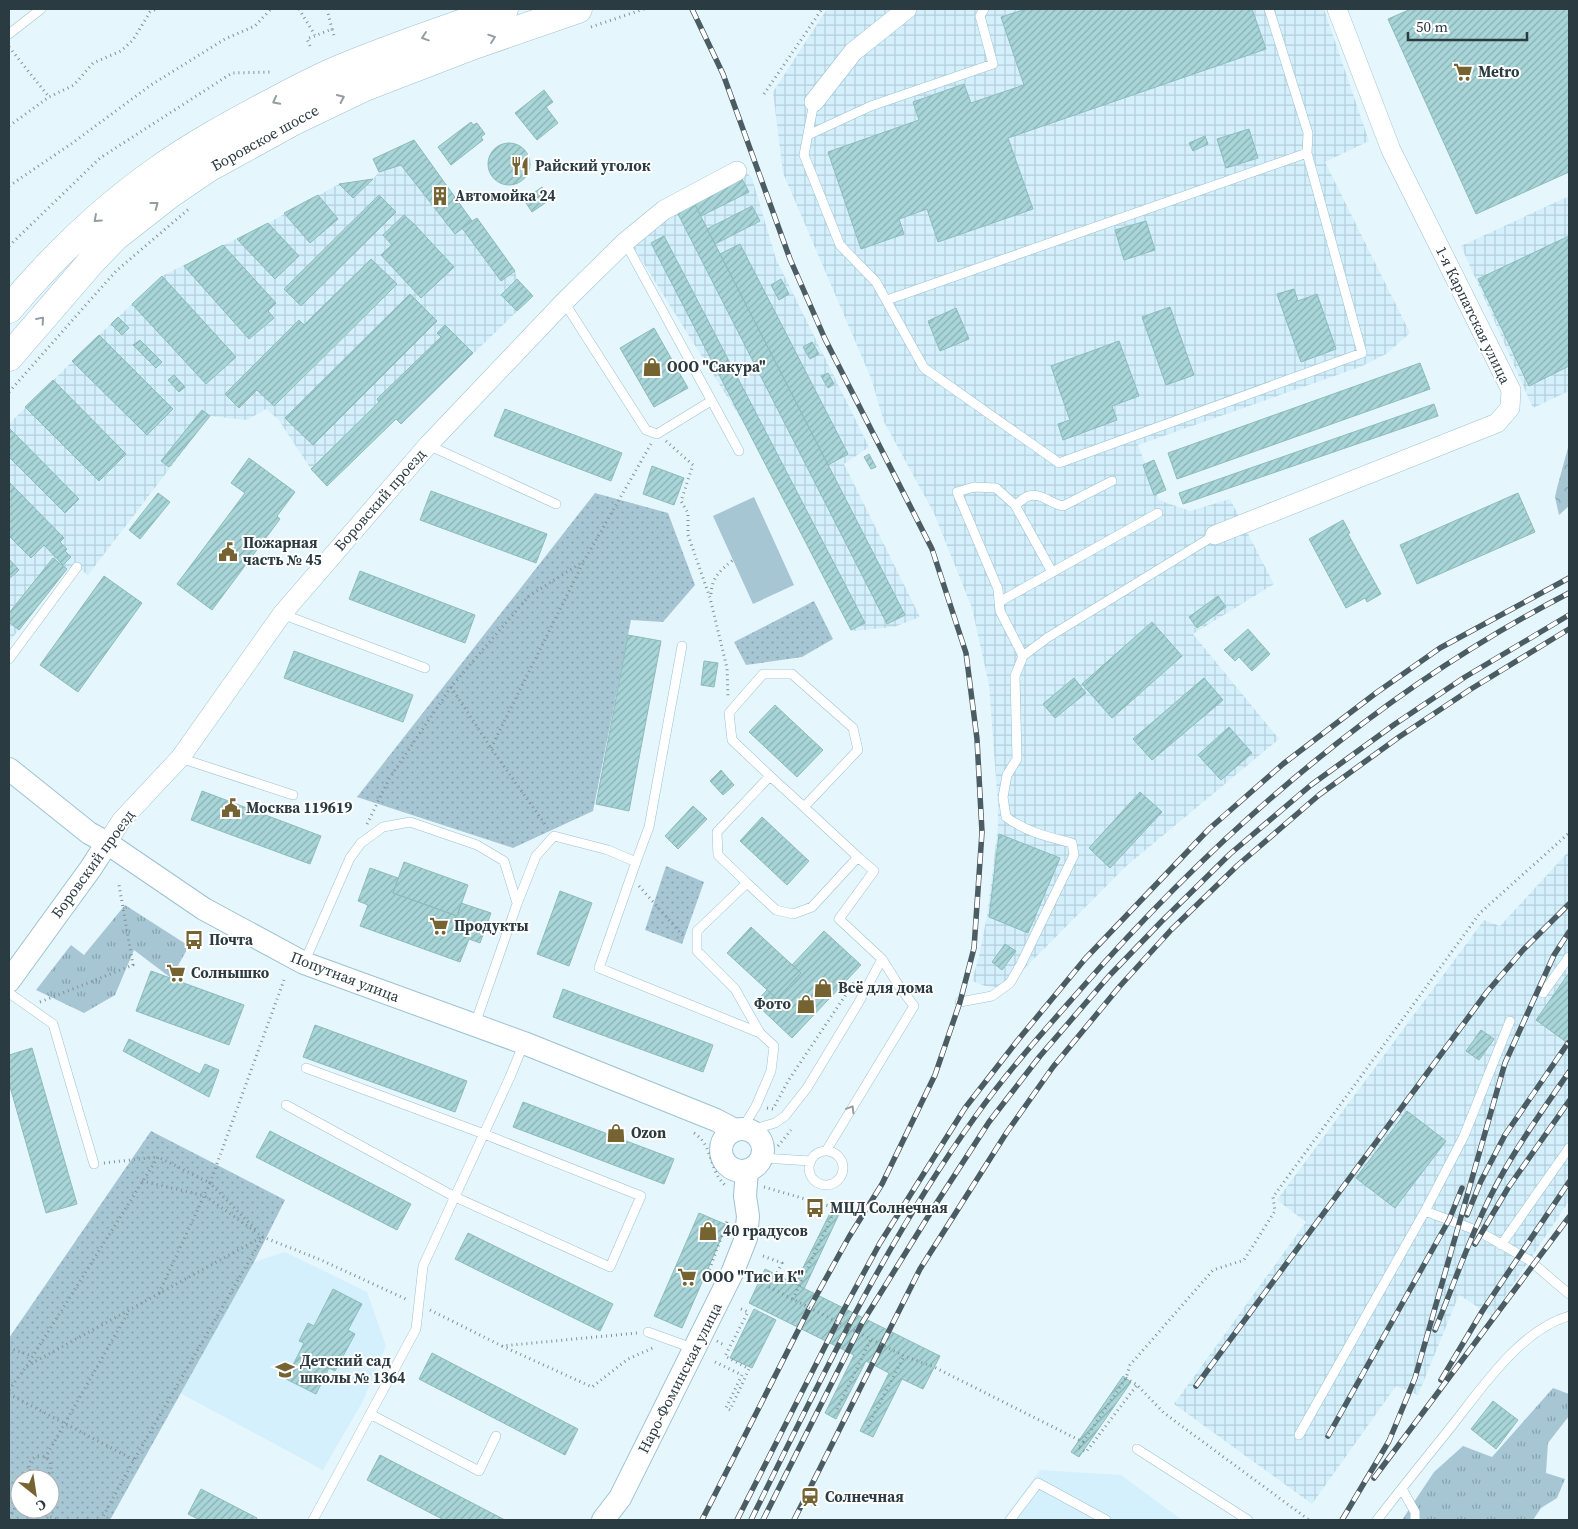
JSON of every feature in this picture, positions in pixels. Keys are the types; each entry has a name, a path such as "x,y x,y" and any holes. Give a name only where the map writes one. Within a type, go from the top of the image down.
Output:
{"main road":[{"name":"Боровское шоссе","path":"9,309 58,255 103,213 132,189 182,153 256,111 339,69 489,11"},
{"name":"Боровское шоссе","path":"9,356 115,237 170,194 210,167 292,122 365,87 474,45 583,18"}],"street":[{"path":"814,102 853,52 907,9"},
{"name":"1-я Карпатская улица","path":"1215,535 1497,423 1510,408 1511,390 1391,150 1337,9"},
{"name":"Боровский проезд","path":"9,981 91,868 121,821 180,758 282,614 428,445 564,302 625,242 664,210 737,171"},
{"name":"Попутная улица","path":"9,769 89,833 107,843 204,909 304,963 524,1043 733,1131"},
{"path":"733,1131 759,1137 762,1142 762,1158 739,1171 729,1166 723,1158 733,1131"},
{"name":"Наро-Фоминская улица","path":"603,1520 620,1498 687,1347 733,1271 746,1238 748,1216 745,1196 762,1158"}],"lane":[{"path":"9,34 41,9"},
{"path":"808,135 871,106 993,64 980,16 984,9"},
{"path":"814,102 804,155 840,245 876,282 924,368 1059,463 1362,353 1307,153 1308,134 1269,9"},
{"path":"886,300 1307,153"},
{"path":"625,242 739,451"},
{"path":"564,302 646,430 657,434 711,402"},
{"path":"428,445 556,504"},
{"path":"1015,505 1029,496 1041,496 1063,506 1112,482"},
{"path":"1022,656 1000,611 998,589 957,492 974,487 996,488 1015,505 1052,572"},
{"path":"1000,602 1158,513"},
{"path":"960,1002 992,996 1010,982 1021,964 1074,855 1072,843 1039,835 1019,826 1006,817 1003,797 1007,775 1018,759 1015,676 1022,656 1047,638 1215,535"},
{"path":"9,659 77,567"},
{"path":"282,614 425,668"},
{"path":"682,646 649,827 599,968 760,1033"},
{"path":"804,807 858,750 853,728 792,674 763,674 728,713 732,740 770,776 874,872 839,919 882,959 914,1006 826,1151"},
{"path":"180,758 293,795"},
{"path":"770,776 718,832 718,855 776,910 794,914 812,907 858,857"},
{"path":"304,963 350,858 361,843 384,827 410,822 477,845 504,861 517,904"},
{"path":"475,1025 517,904 536,856 554,836 608,850 636,862"},
{"path":"733,1131 756,1106 771,1071 774,1046 760,1033 735,988 697,951 697,931 747,882"},
{"path":"1543,993 1569,957"},
{"path":"733,1131 775,1123 785,1116 807,1088 859,1002 882,959"},
{"path":"9,993 54,1024 94,1164"},
{"path":"1299,1436 1425,1211 1464,1136 1510,1021"},
{"path":"313,1520 416,1328 423,1266 524,1043"},
{"path":"286,1105 454,1197 610,1267 641,1196 484,1134 306,1068"},
{"path":"1501,1245 1569,1148"},
{"path":"826,1151 838,1156 842,1164 842,1172 834,1182 825,1184 814,1179 810,1171 811,1161 818,1153 826,1151"},
{"path":"762,1158 811,1161"},
{"path":"1425,1211 1478,1231 1529,1260 1569,1294"},
{"path":"1376,1520 1500,1364 1526,1340 1554,1322 1569,1316"},
{"path":"648,1332 687,1347"},
{"path":"370,1414 479,1471 496,1436"},
{"path":"1136,1449 1248,1520"},
{"path":"1010,1520 1038,1483 1106,1520"},
{"path":"1402,1489 1415,1512 1416,1520"}],"path":[{"path":"9,126 49,97 74,85 93,63 121,51 133,40 150,12 156,9"},
{"path":"9,186 71,144 151,85 225,39 255,26 271,9"},
{"path":"299,9 315,36"},
{"path":"327,9 334,36"},
{"path":"583,18 644,9"},
{"path":"764,94 822,9"},
{"path":"310,46 307,38 332,29"},
{"path":"9,47 49,97"},
{"path":"9,246 100,158 232,73 270,72"},
{"path":"9,392 116,271 194,206"},
{"path":"491,748 584,560 657,434 693,465 682,501 688,513 688,535 710,598 727,668 728,713"},
{"path":"350,858 389,779 452,687 529,596 584,560"},
{"path":"710,598 711,585 717,573 733,560"},
{"path":"452,687 491,748 554,836"},
{"path":"1137,1385 1086,1452 1079,1448 1126,1378 1130,1366 1213,1270 1244,1260 1275,1211 1273,1197 1480,913 1569,833"},
{"path":"631,877 697,951"},
{"path":"28,1006 133,965 118,885"},
{"path":"756,1106 773,1109 788,1081 875,952"},
{"path":"158,1295 205,1196 284,980"},
{"path":"762,1158 791,1130"},
{"path":"694,1133 701,1138 707,1148 716,1175 732,1191"},
{"path":"134,1460 9,1392 158,1157"},
{"path":"94,1164 158,1157 210,1183 263,1236"},
{"path":"142,1181 205,1196 263,1236 418,1304 502,1346 592,1387 628,1359 659,1345 674,1352 687,1347"},
{"path":"764,1187 836,1208 793,1299"},
{"path":"705,1281 728,1216"},
{"path":"26,1367 263,1236"},
{"path":"100,1520 263,1236"},
{"path":"763,1256 782,1263 776,1275"},
{"path":"769,1287 904,1356 934,1367 1083,1442"},
{"path":"715,1362 742,1375 726,1408 730,1410 749,1369 725,1356 732,1349 748,1312 739,1308"},
{"path":"45,1458 129,1310"},
{"path":"502,1346 648,1332"},
{"path":"836,1409 871,1339"},
{"path":"9,1348 32,1356"},
{"path":"868,1426 904,1356"},
{"path":"1126,1378 1137,1385 1164,1413 1309,1520"},
{"path":"29,1469 30,1462 39,1457 45,1458 50,1466 50,1469"}],"shaded area":[{"path":"827,9 1324,9 1369,141 1325,162 1410,333 1386,354 1360,367 1138,445 1159,500 1190,511 1230,499 1274,584 1193,634 1279,739 1125,867 1005,988 985,986 972,981 987,916 998,826 998,805 989,685 972,608 934,513 884,422 871,378 783,173 773,92"},
{"path":"414,140 472,220 477,218 515,271 517,280 533,296 401,423 396,419 327,486 311,469 278,419 266,409 247,420 210,416 88,575 77,567 67,569 9,642 9,424 162,276 268,223 339,184 373,179 379,172 373,159"},
{"path":"734,161 752,178 776,259 869,447 844,464 920,617 894,627 853,631 775,473 634,248"},
{"path":"1569,196 1569,391 1533,408 1461,246"},
{"path":"1569,851 1569,1201 1492,1316 1459,1295 1418,1395 1396,1386 1312,1504 1174,1404 1306,1222 1277,1200 1484,920 1500,926"},
{"name":"Детский сад школы № 1364","path":"285,1252 367,1292 386,1346 363,1401 323,1470 180,1393 254,1262"},
{"path":"1040,1470 1121,1475 1182,1520 1003,1520"}],"green space":[{"path":"1569,444 1569,506 1559,515 1555,497"},
{"path":"595,493 668,513 695,585 663,622 631,620 593,811 513,848 357,797"},
{"path":"754,497 794,585 753,604 713,516"},
{"path":"814,601 833,639 802,657 746,665 734,642"},
{"path":"666,866 704,882 682,944 645,930"},
{"path":"125,905 189,946 171,978 134,950 115,995 84,1013 36,990 71,945 84,955"},
{"path":"151,1131 285,1200 254,1262 110,1520 9,1520 9,1338"},
{"path":"1553,1388 1569,1394 1569,1416 1548,1443 1546,1473 1565,1479 1557,1498 1541,1508 1533,1520 1402,1520 1434,1472 1463,1446 1492,1457"}],"building":[{"path":"1026,9 1252,9 1266,49 1008,138 1033,209 938,242 927,209 899,219 904,234 861,249 828,152 919,120 913,102 964,84 971,103 1024,85 1001,17"},
{"path":"1411,9 1569,9 1569,172 1476,214 1388,19"},
{"path":"544,90 553,102 546,107 558,123 537,140 515,113"},
{"path":"471,122 473,125 477,123 485,134 481,137 483,140 451,165 438,147"},
{"path":"1249,129 1258,158 1226,168 1217,139"},
{"path":"1205,136 1208,144 1193,151 1189,143"},
{"name":"Автомойка 24","path":"414,140 472,221 455,234 401,165 379,172 373,159"},
{"path":"509,143 524,149 530,164 524,179 509,185 494,179 488,164 494,149"},
{"path":"373,179 353,198 339,184"},
{"path":"742,179 749,192 701,216 694,203"},
{"path":"542,187 551,199 532,212 524,200"},
{"path":"318,195 338,219 310,243 284,213"},
{"path":"379,195 396,212 301,306 284,289"},
{"path":"694,203 905,615 887,624 677,212"},
{"path":"752,206 760,221 715,244 707,229"},
{"path":"404,215 414,224 392,245 383,235"},
{"path":"477,218 515,271 501,281 462,228"},
{"path":"1146,221 1155,250 1124,260 1115,230"},
{"path":"268,223 299,256 275,279 237,239"},
{"path":"414,224 454,267 421,298 381,255"},
{"path":"664,236 865,623 851,630 651,243"},
{"path":"1569,236 1569,366 1529,386 1478,279"},
{"path":"740,244 848,454 828,465 720,254"},
{"path":"223,245 276,303 268,311 274,318 249,339 184,266"},
{"path":"371,259 397,284 274,406 257,390 239,408 225,394 299,320 304,325"},
{"path":"162,276 236,357 206,384 132,304"},
{"path":"517,279 533,296 517,311 501,295"},
{"path":"781,279 789,294 779,300 771,285"},
{"path":"1294,289 1298,301 1317,294 1336,349 1301,362 1277,294"},
{"path":"410,294 437,321 313,445 285,418"},
{"path":"1170,307 1194,375 1166,385 1142,317"},
{"path":"956,308 969,339 940,351 928,321"},
{"path":"118,317 129,328 122,335 111,324"},
{"path":"445,325 473,353 401,424 396,419 327,486 311,469 379,402 377,399 441,337 437,333"},
{"path":"654,328 688,388 654,407 620,348"},
{"path":"99,335 173,409 147,435 72,361"},
{"path":"140,340 162,362 156,368 133,345"},
{"path":"1119,341 1139,396 1112,406 1117,420 1063,440 1058,424 1070,420 1051,366"},
{"path":"812,342 819,354 810,359 803,347"},
{"path":"1420,363 1430,389 1177,479 1168,453"},
{"path":"828,373 834,384 828,388 821,376"},
{"path":"174,375 185,387 179,392 168,380"},
{"path":"53,380 126,454 99,481 25,407"},
{"path":"1434,404 1438,416 1183,504 1179,493"},
{"path":"505,409 622,453 611,481 494,436"},
{"path":"202,410 210,416 169,467 161,461"},
{"path":"9,428 79,499 65,513 9,457"},
{"path":"869,454 876,467 871,469 864,457"},
{"name":"Пожарная часть № 45","path":"249,458 295,492 277,516 280,519 212,610 177,584 245,493 231,483"},
{"path":"1154,460 1166,490 1154,495 1143,465"},
{"path":"652,466 684,478 674,505 643,494"},
{"path":"9,482 64,538 60,542 67,549 65,551 71,557 63,565 44,545 31,558 9,536"},
{"path":"431,491 547,534 536,563 420,520"},
{"path":"158,493 170,502 140,539 129,530"},
{"path":"1518,493 1535,532 1417,584 1400,545"},
{"path":"1343,520 1350,533 1348,534 1381,594 1367,602 1365,598 1346,608 1309,539"},
{"path":"53,558 67,569 19,630 9,622 9,613"},
{"path":"9,559 19,570 9,579"},
{"path":"360,571 475,615 465,643 349,599"},
{"path":"104,576 142,603 78,692 40,665"},
{"path":"1218,596 1226,607 1197,628 1189,617"},
{"path":"1152,622 1182,656 1112,718 1082,684"},
{"path":"1248,629 1270,654 1252,671 1239,657 1235,661 1224,650"},
{"path":"628,635 661,641 629,811 596,804"},
{"path":"294,651 413,695 403,722 284,678"},
{"path":"704,661 718,663 714,687 701,685"},
{"path":"1074,678 1086,693 1055,718 1043,704"},
{"path":"1204,678 1223,700 1152,760 1133,739"},
{"path":"775,705 823,750 797,777 749,732"},
{"path":"1229,727 1252,753 1221,780 1198,755"},
{"path":"721,770 734,785 723,795 710,781"},
{"path":"202,791 321,836 310,864 191,820"},
{"path":"1140,792 1162,812 1110,868 1089,848"},
{"path":"693,806 707,819 678,849 665,836"},
{"path":"762,817 809,861 787,885 740,841"},
{"path":"999,834 1060,858 1028,933 989,917"},
{"path":"404,862 468,885 457,916 393,893"},
{"path":"370,868 398,878 393,893 457,916 461,903 491,913 480,943 469,939 460,962 360,926 368,905 358,901"},
{"path":"560,891 592,903 569,966 537,954"},
{"path":"751,927 801,973 777,999 727,953"},
{"path":"824,931 861,965 792,1038 755,1003 767,990 777,999 801,973 792,965"},
{"path":"1005,944 1016,951 1002,970 992,962"},
{"path":"151,971 244,1005 229,1045 136,1011"},
{"path":"1569,973 1569,1044 1536,1020"},
{"path":"563,989 713,1045 703,1072 553,1017"},
{"path":"315,1025 467,1081 455,1112 303,1057"},
{"path":"1481,1030 1494,1039 1479,1060 1466,1051"},
{"path":"129,1039 200,1074 205,1064 219,1070 209,1097 123,1051"},
{"path":"32,1048 77,1204 46,1213 9,1083 9,1055"},
{"path":"523,1102 674,1159 664,1184 513,1127"},
{"path":"1407,1111 1446,1141 1395,1208 1356,1178"},
{"path":"270,1131 411,1204 397,1230 256,1157"},
{"path":"832,1209 840,1212 804,1289 795,1284"},
{"path":"699,1213 727,1225 682,1328 654,1316"},
{"path":"468,1233 613,1304 600,1331 455,1259"},
{"path":"765,1269 940,1356 923,1389 902,1379 873,1437 860,1431 889,1373 866,1361 836,1419 825,1413 854,1355 749,1303"},
{"path":"333,1289 362,1304 348,1330 355,1334 335,1371 329,1368 316,1394 286,1379 304,1343 299,1341 308,1323 314,1326"},
{"path":"754,1309 776,1320 752,1368 730,1358"},
{"path":"432,1353 578,1429 565,1455 419,1379"},
{"path":"1123,1376 1131,1382 1079,1457 1071,1452"},
{"path":"1493,1401 1518,1420 1496,1449 1471,1429"},
{"path":"380,1455 505,1520 444,1520 367,1480"},
{"path":"201,1489 257,1518 256,1520 200,1520 188,1514"}],"railway":[{"path":"692,9 723,74 790,259 825,339 932,549 966,653 977,739 982,832 974,948 960,1002 935,1075 882,1184 849,1237 810,1307 702,1520"},
{"path":"737,1520 842,1313 880,1243 965,1108 1085,959 1209,829 1283,764 1376,693 1440,648 1569,578"},
{"path":"751,1520 828,1365 912,1213 942,1165 987,1100 1080,990 1133,931 1189,875 1246,820 1306,768 1368,719 1433,674 1500,631 1569,593"},
{"path":"763,1520 862,1323 934,1207 989,1122 1040,1056 1109,976 1230,854 1311,785 1395,724 1465,677 1569,615"},
{"path":"794,1520 920,1269 1007,1132 1053,1067 1120,986 1171,930 1238,865 1319,795 1399,737 1471,689 1569,629"},
{"path":"1196,1386 1487,992 1523,950 1569,904"},
{"path":"1342,1520 1389,1441 1415,1378 1505,1063 1554,955 1569,932"},
{"path":"1467,1215 1481,1181 1505,1135 1568,1043"},
{"path":"1435,1330 1484,1209 1511,1158 1569,1072"},
{"path":"1475,1244 1508,1188 1569,1101"},
{"path":"1441,1380 1483,1310 1569,1182"},
{"path":"1328,1436 1449,1220 1462,1188"},
{"path":"1374,1478 1569,1217"}],"place":[{"name":"Metro","path":"1463,72"},
{"name":"Райский уголок","path":"520,166"},
{"name":"Автомойка 24","path":"440,196"},
{"name":"ООО \"Сакура\"","path":"652,367"},
{"name":"Пожарная часть № 45","path":"228,552"},
{"name":"Москва 119619","path":"231,808"},
{"name":"Продукты","path":"439,926"},
{"name":"Почта","path":"194,940"},
{"name":"Солнышко","path":"176,973"},
{"name":"Всё для дома","path":"823,988"},
{"name":"Фото","path":"806,1004"},
{"name":"Ozon","path":"616,1133"},
{"name":"МЦД Солнечная","path":"815,1208"},
{"name":"40 градусов","path":"708,1231"},
{"name":"ООО \"Тис и К\"","path":"687,1277"},
{"name":"Детский сад школы № 1364","path":"285,1370"},
{"name":"Солнечная","path":"810,1497"}]}
